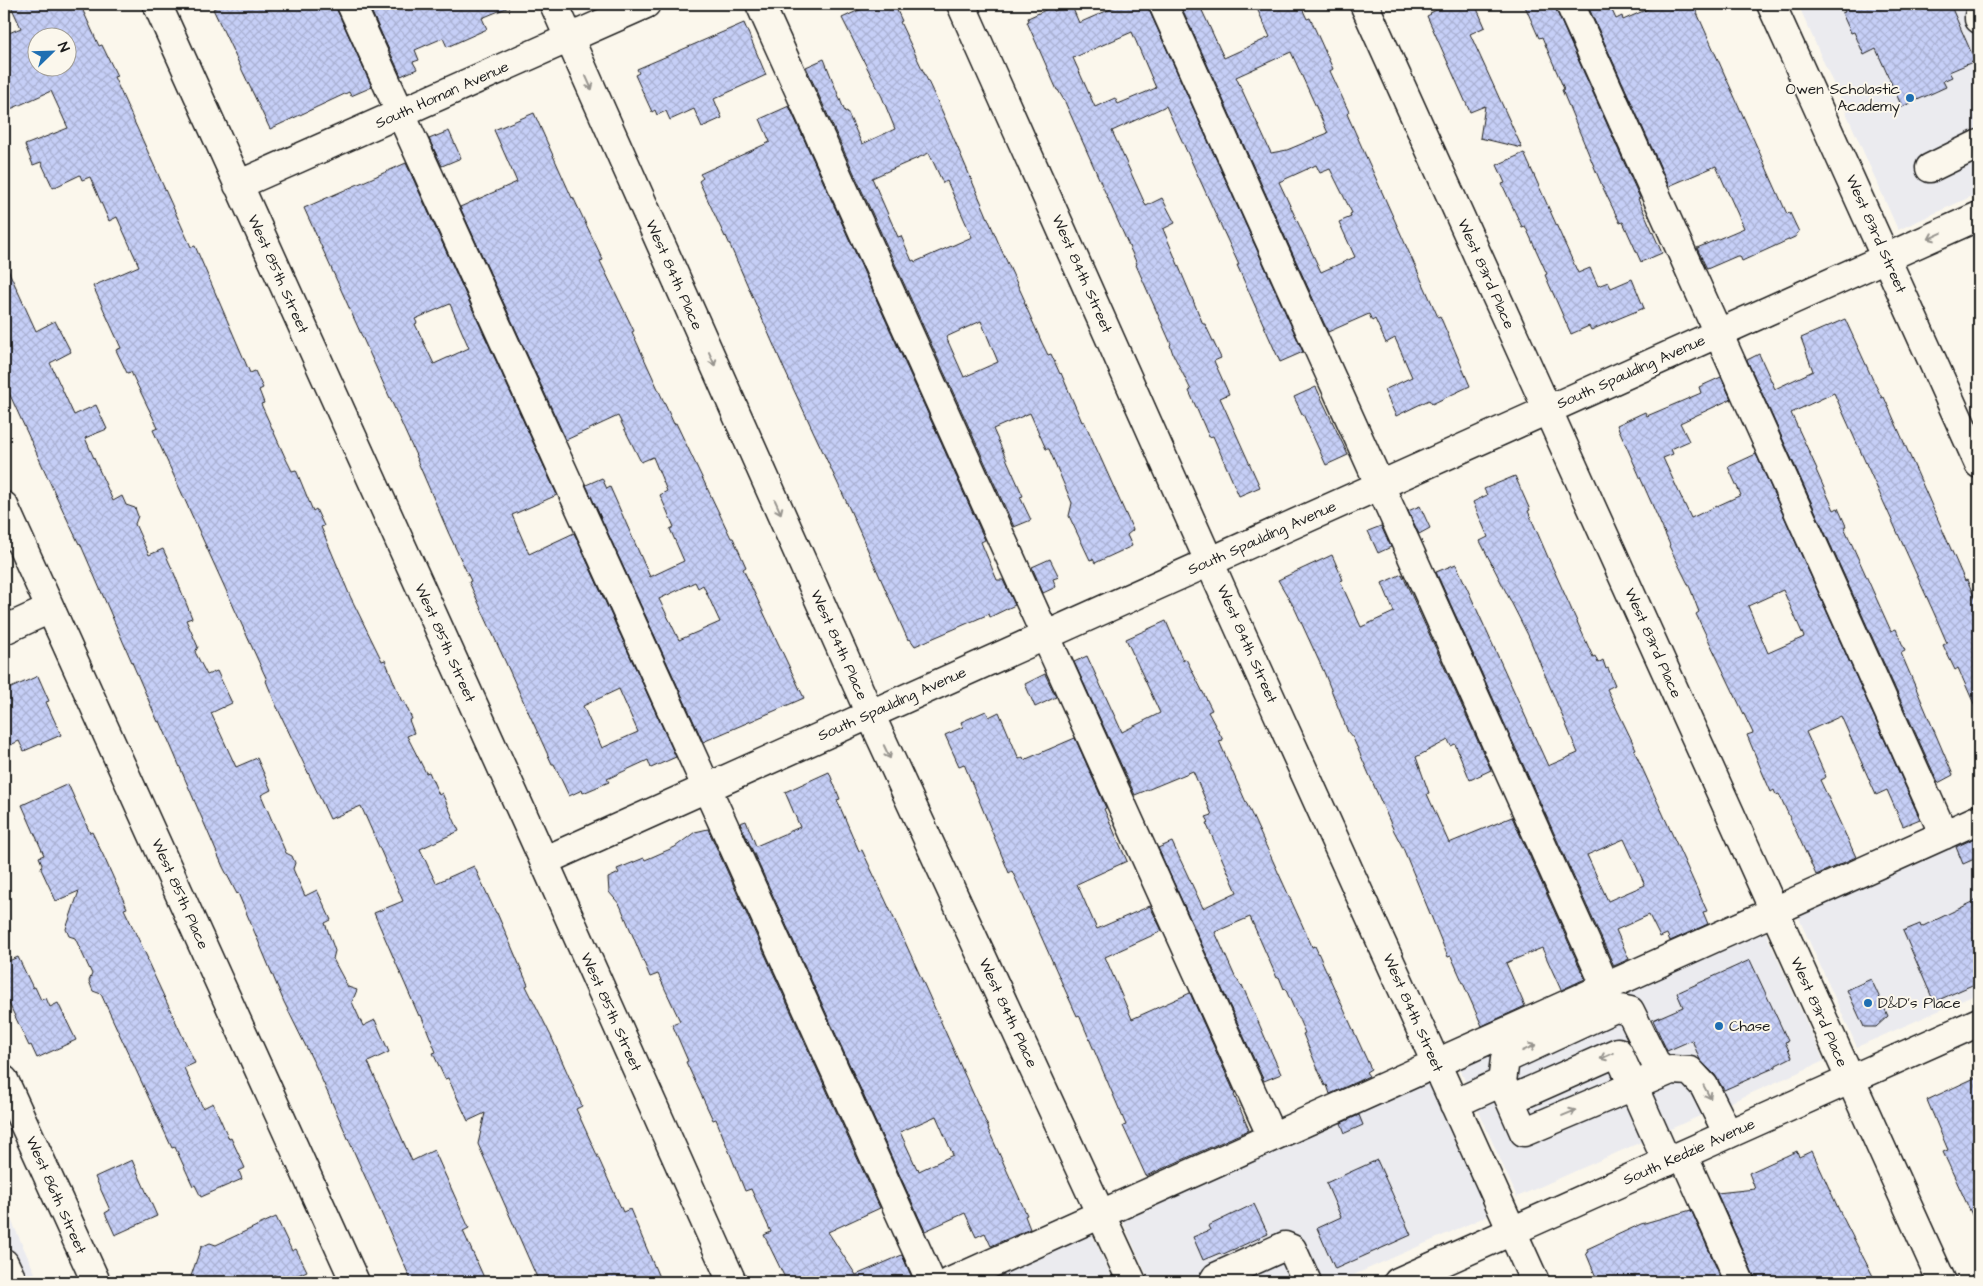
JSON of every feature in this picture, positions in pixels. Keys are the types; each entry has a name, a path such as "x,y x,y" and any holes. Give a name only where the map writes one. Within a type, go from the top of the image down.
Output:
{"street":[{"name":"West 85th Street","path":"157,4 732,1282"},
{"path":"352,4 931,1282"},
{"name":"West 84th Place","path":"554,4 870,714 1132,1282"},
{"name":"South Homan Avenue","path":"238,186 646,4"},
{"path":"760,4 1272,1137"},
{"name":"West 84th Street","path":"961,4 1535,1282"},
{"path":"1163,4 1606,987"},
{"name":"West 83rd Place","path":"1364,4 1942,1282"},
{"path":"1570,4 1944,835"},
{"name":"West 83rd Street","path":"1771,4 1979,464"},
{"path":"1930,168 1979,144"},
{"name":"South Spaulding Avenue","path":"544,861 1979,216"},
{"name":"West 85th Place","path":"4,506 355,1282"},
{"path":"4,630 50,609"},
{"path":"950,1282 1979,819"},
{"path":"1661,1074 1630,1011 1615,1008 1505,1059 1506,1091 1524,1132 1671,1070 1690,1071 1704,1086 1728,1134"},
{"name":"South Kedzie Avenue","path":"1398,1282 1979,1022"},
{"path":"1454,1104 1506,1091 1618,1052 1633,1086 1675,1158 1740,1282"},
{"name":"West 86th Street","path":"4,1080 96,1282"},
{"path":"1214,1282 1216,1278 1285,1246 1292,1249 1307,1282"},
{"path":"4,1263 12,1282"}],"shaded area":[{"name":"Owen Scholastic Academy","path":"1798,4 1979,4 1979,193 1898,230"},
{"path":"1979,819 1979,993 1857,1047 1792,903"},
{"path":"1759,918 1824,1061 1517,1197 1454,1056"},
{"path":"1422,1070 1489,1215 1338,1282 1150,1282 1116,1207"},
{"path":"4,1204 39,1282 4,1282"},
{"path":"1086,1221 1114,1282 950,1282"}],"building":[{"path":"10,4 80,4 99,46 102,45 117,76 114,77 191,247 195,246 250,373 255,371 263,388 259,390 264,403 261,404 285,457 292,471 296,470 313,511 316,509 324,526 321,527 350,596 382,661 385,660 402,702 404,701 412,719 409,720 414,733 407,736 426,773 429,772 439,795 442,793 459,831 420,849 436,883 474,866 497,913 528,985 526,986 551,1036 582,1106 576,1109 623,1212 630,1209 661,1282 539,1282 478,1144 485,1113 468,1121 448,1078 445,1079 433,1053 436,1052 421,1015 419,1016 374,913 403,901 361,806 330,819 276,705 267,680 153,430 158,428 131,372 127,373 116,350 121,348 93,286 139,266 117,217 109,221 90,177 82,180 80,175 53,188 41,162 33,165 25,145 68,128 51,91 4,112 4,35 21,28"},
{"path":"224,4 336,4 372,87 351,96 349,92 270,129 213,9"},
{"path":"368,4 516,4 482,18 487,29 447,47 443,38 415,50 419,60 413,62 417,69 401,76"},
{"path":"872,4 894,4 902,21 900,22 942,111 1042,343 1048,355 1051,354 1061,373 1133,530 1127,535 1132,546 1095,563 1093,559 1090,560 1069,516 1072,503 1049,449 1046,449 1030,413 993,429 1023,496 1020,497 1031,520 1014,527 806,67 824,59 845,112 847,111 862,144 895,129 882,97 842,18","holes":["929,153 943,183 947,181 972,237 915,262 914,260 912,261 901,236 898,237 872,178","981,321 998,362 964,377 946,337"]},
{"path":"1071,4 1079,23 1122,4 1148,4 1149,10 1303,352 1280,362 1237,265 1239,265 1166,106 1112,131 1146,206 1162,198 1175,223 1163,229 1203,324 1205,324 1221,358 1214,361 1229,394 1220,398 1260,487 1239,496 1213,436 1209,437 1137,264 1027,22 1029,21 1028,18 1052,7 1054,11","holes":["1132,32 1156,88 1118,104 1115,98 1095,107 1073,58"]},
{"path":"1180,4 1199,4 1224,58 1270,37 1255,4 1300,4 1307,19 1310,18 1333,69 1330,71 1349,112 1347,114 1438,317 1440,316 1470,386 1432,404 1429,400 1396,416 1384,390 1412,377 1395,338 1386,343 1375,319 1372,321 1369,314 1328,332","holes":["1291,52 1328,133 1287,150 1271,153 1236,77","1316,165 1320,173 1330,169 1352,213 1350,214 1351,217 1339,222 1355,257 1321,272 1279,182"]},
{"path":"1450,4 1475,4 1485,27 1470,34 1522,148 1480,138 1485,106 1470,112 1427,16"},
{"path":"1524,4 1555,4 1640,198 1638,199 1662,253 1641,262 1623,222 1620,223 1603,188 1542,37 1539,38"},
{"path":"1587,4 1609,4 1616,19 1622,16 1623,20 1659,4 1693,4 1787,214 1790,213 1799,232 1796,234 1797,236 1742,261 1740,256 1737,256 1707,269 1697,248 1744,228 1716,166 1669,186"},
{"path":"1841,4 1950,4 1975,61 1949,72 1952,77 1943,81 1946,87 1902,107 1876,49 1864,55 1854,32 1851,33 1842,13 1845,12"},
{"path":"744,23 766,75 714,99 722,118 702,127 694,109 670,120 666,111 657,115 655,110 652,112 635,75 639,73 637,69"},
{"path":"789,106 985,540 981,542 997,580 1003,580 1015,605 990,617 989,614 915,646 910,639 908,640 785,371 726,236 699,181 703,178 700,174 770,142 760,119"},
{"path":"534,113 572,198 603,260 600,261 634,331 632,332 674,424 676,423 731,538 733,538 746,567 743,569 804,698 703,742 586,485 602,478 607,489 610,487 650,577 684,561 670,529 674,527 660,495 667,491 653,457 641,462 618,416 566,440 460,207 517,182 494,130","holes":["695,582 698,588 703,585 720,622 679,640 659,599"]},
{"path":"449,131 461,158 442,166 429,139"},
{"path":"1524,153 1578,273 1590,268 1598,286 1608,282 1611,288 1632,279 1644,308 1591,330 1589,326 1571,334 1527,230 1525,226 1522,227 1502,184 1505,183 1497,165"},
{"path":"406,163 557,495 512,515 529,554 574,533 676,757 651,768 648,760 607,779 609,782 583,793 582,790 569,796 554,764 552,764 469,582 471,581 418,460 304,208","holes":["450,304 469,348 434,364 415,324 417,323 415,319","619,689 638,732 602,748 583,706"]},
{"path":"4,261 36,331 55,321 71,352 50,363 74,415 96,405 107,429 85,438 113,501 122,496 126,505 135,508 138,516 135,524 149,555 163,549 192,618 186,620 198,647 195,652 207,675 217,671 232,703 211,713 236,767 257,758 271,790 261,795 286,853 292,856 295,863 293,869 305,896 317,890 331,920 325,923 335,951 333,959 348,987 357,990 352,1002 363,1026 375,1020 389,1052 368,1062 412,1161 434,1150 469,1228 463,1231 486,1282 412,1282 318,1071 284,1002 238,893 223,867 80,543 58,500 4,382"},
{"path":"1845,319 1882,398 1884,397 1965,581 1967,580 1979,607 1979,715 1958,668 1955,670 1943,645 1947,643 1834,393 1791,413 1834,510 1838,508 1846,526 1844,527 1891,631 1896,629 1905,651 1901,653 1953,775 1938,783 1747,360 1759,354 1775,389 1813,371 1801,338"},
{"path":"1721,377 1731,399 1680,423 1689,441 1671,449 1673,454 1663,458 1691,518 1741,495 1728,467 1756,454 1920,819 1903,826 1887,790 1876,795 1841,716 1806,732 1826,777 1820,780 1856,857 1816,875 1779,794 1776,795 1774,790 1771,792 1763,774 1747,735 1753,733 1696,614 1699,612 1690,588 1669,546 1617,425 1645,412 1647,416 1701,393 1699,387","holes":["1783,590 1804,637 1768,653 1748,606"]},
{"path":"1316,387 1348,455 1326,465 1294,397"},
{"path":"1515,476 1530,510 1528,511 1593,657 1595,656 1598,663 1603,660 1606,669 1608,668 1615,685 1607,689 1636,749 1634,750 1707,911 1703,912 1708,924 1670,941 1667,934 1660,937 1649,915 1616,930 1629,959 1614,966 1436,572 1456,564 1548,766 1578,753 1528,635 1480,541 1488,537 1473,502 1487,495 1484,489","holes":["1624,839 1645,885 1608,901 1587,855"]},
{"path":"1420,506 1430,528 1419,534 1408,511"},
{"path":"1381,526 1391,547 1378,553 1368,531"},
{"path":"1332,555 1343,580 1340,581 1361,627 1394,612 1382,583 1402,574 1491,770 1470,780 1455,744 1451,746 1448,740 1416,757 1429,793 1427,794 1449,843 1512,817 1585,979 1561,990 1542,948 1506,963 1525,1006 1482,1026 1451,956 1448,957 1403,848 1353,738 1348,732 1324,672 1295,609 1278,580"},
{"path":"1050,559 1059,577 1053,579 1056,587 1043,593 1032,567"},
{"path":"1166,621 1183,661 1186,659 1212,710 1208,712 1223,740 1219,741 1245,800 1312,947 1315,946 1371,1069 1366,1072 1369,1076 1330,1094 1285,988 1279,977 1277,978 1250,917 1215,932 1236,979 1242,985 1281,1074 1264,1081 1158,848 1172,842 1203,908 1237,892 1206,823 1209,822 1206,817 1212,815 1193,771 1135,795 1074,662 1087,656 1122,732 1160,713 1126,639"},
{"path":"1045,674 1056,697 1035,707 1025,684"},
{"path":"38,676 49,701 46,702 61,735 24,751 19,741 4,748 4,691"},
{"path":"986,711 989,717 999,712 1019,759 1023,757 1024,760 1075,738 1127,861 1077,884 1096,927 1097,929 1150,906 1162,931 1105,957 1132,1019 1190,993 1249,1130 1146,1176 1123,1126 1126,1125 1079,1015 1077,1016 1012,871 1009,873 964,764 959,766 945,735 963,727 961,722"},
{"path":"829,772 840,799 837,800 859,851 862,850 905,942 1027,1215 1025,1216 1030,1229 991,1246 985,1233 976,1237 965,1213 925,1231 740,823 746,821 756,846 800,827 785,792","holes":["936,1116 953,1155 919,1171 900,1132"]},
{"path":"68,784 90,833 92,832 104,857 127,908 124,909 195,1063 184,1068 203,1108 213,1103 229,1139 231,1138 245,1168 239,1171 242,1179 201,1197 195,1185 193,1186 175,1147 172,1148 101,994 93,991 89,981 92,974 75,938 69,936 66,929 79,891 56,901 41,869 42,864 39,857 44,855 22,805"},
{"path":"708,829 880,1208 828,1232 856,1275 902,1255 914,1282 787,1282 764,1235 771,1232 751,1189 745,1191 716,1119 713,1120 686,1062 688,1061 672,1024 680,1021 658,974 650,977 620,905 609,892 608,878 619,873 617,869 644,858 645,860 675,847 695,832"},
{"path":"1979,836 1979,857 1963,864 1956,847"},
{"path":"1979,899 1979,982 1934,1002 1903,931 1920,924 1921,927"},
{"path":"18,957 41,1000 46,998 50,1007 58,1003 76,1040 37,1058 31,1045 29,1046 4,993 4,963"},
{"name":"Chase","path":"1750,960 1788,1041 1785,1042 1792,1057 1776,1065 1776,1067 1724,1090 1715,1075 1700,1060 1692,1040 1667,1051 1653,1020 1683,1007 1677,993"},
{"name":"D&D’s Place","path":"1871,979 1888,1016 1876,1027 1864,1027 1847,990"},
{"path":"1979,1076 1979,1230 1943,1152 1948,1150 1927,1100"},
{"path":"1359,1115 1363,1125 1345,1133 1341,1123"},
{"path":"1797,1151 1799,1157 1812,1151 1839,1210 1876,1282 1755,1282 1717,1193 1755,1189 1749,1173"},
{"path":"132,1160 157,1216 115,1235 105,1213 110,1210 95,1177"},
{"path":"1377,1160 1411,1235 1335,1269 1317,1228 1341,1217 1326,1183"},
{"path":"1254,1204 1268,1234 1221,1255 1220,1253 1203,1260 1193,1237 1210,1230 1208,1226"},
{"path":"1691,1210 1721,1278 1712,1282 1598,1282 1586,1253 1588,1252 1587,1249 1641,1224"},
{"path":"276,1217 292,1251 296,1249 307,1271 282,1282 279,1282 275,1275 261,1282 189,1282 201,1247 210,1243 216,1245"}],"place":[{"name":"Owen Scholastic Academy","path":"1910,98"},
{"name":"D&D’s Place","path":"1868,1003"},
{"name":"Chase","path":"1719,1026"}]}
